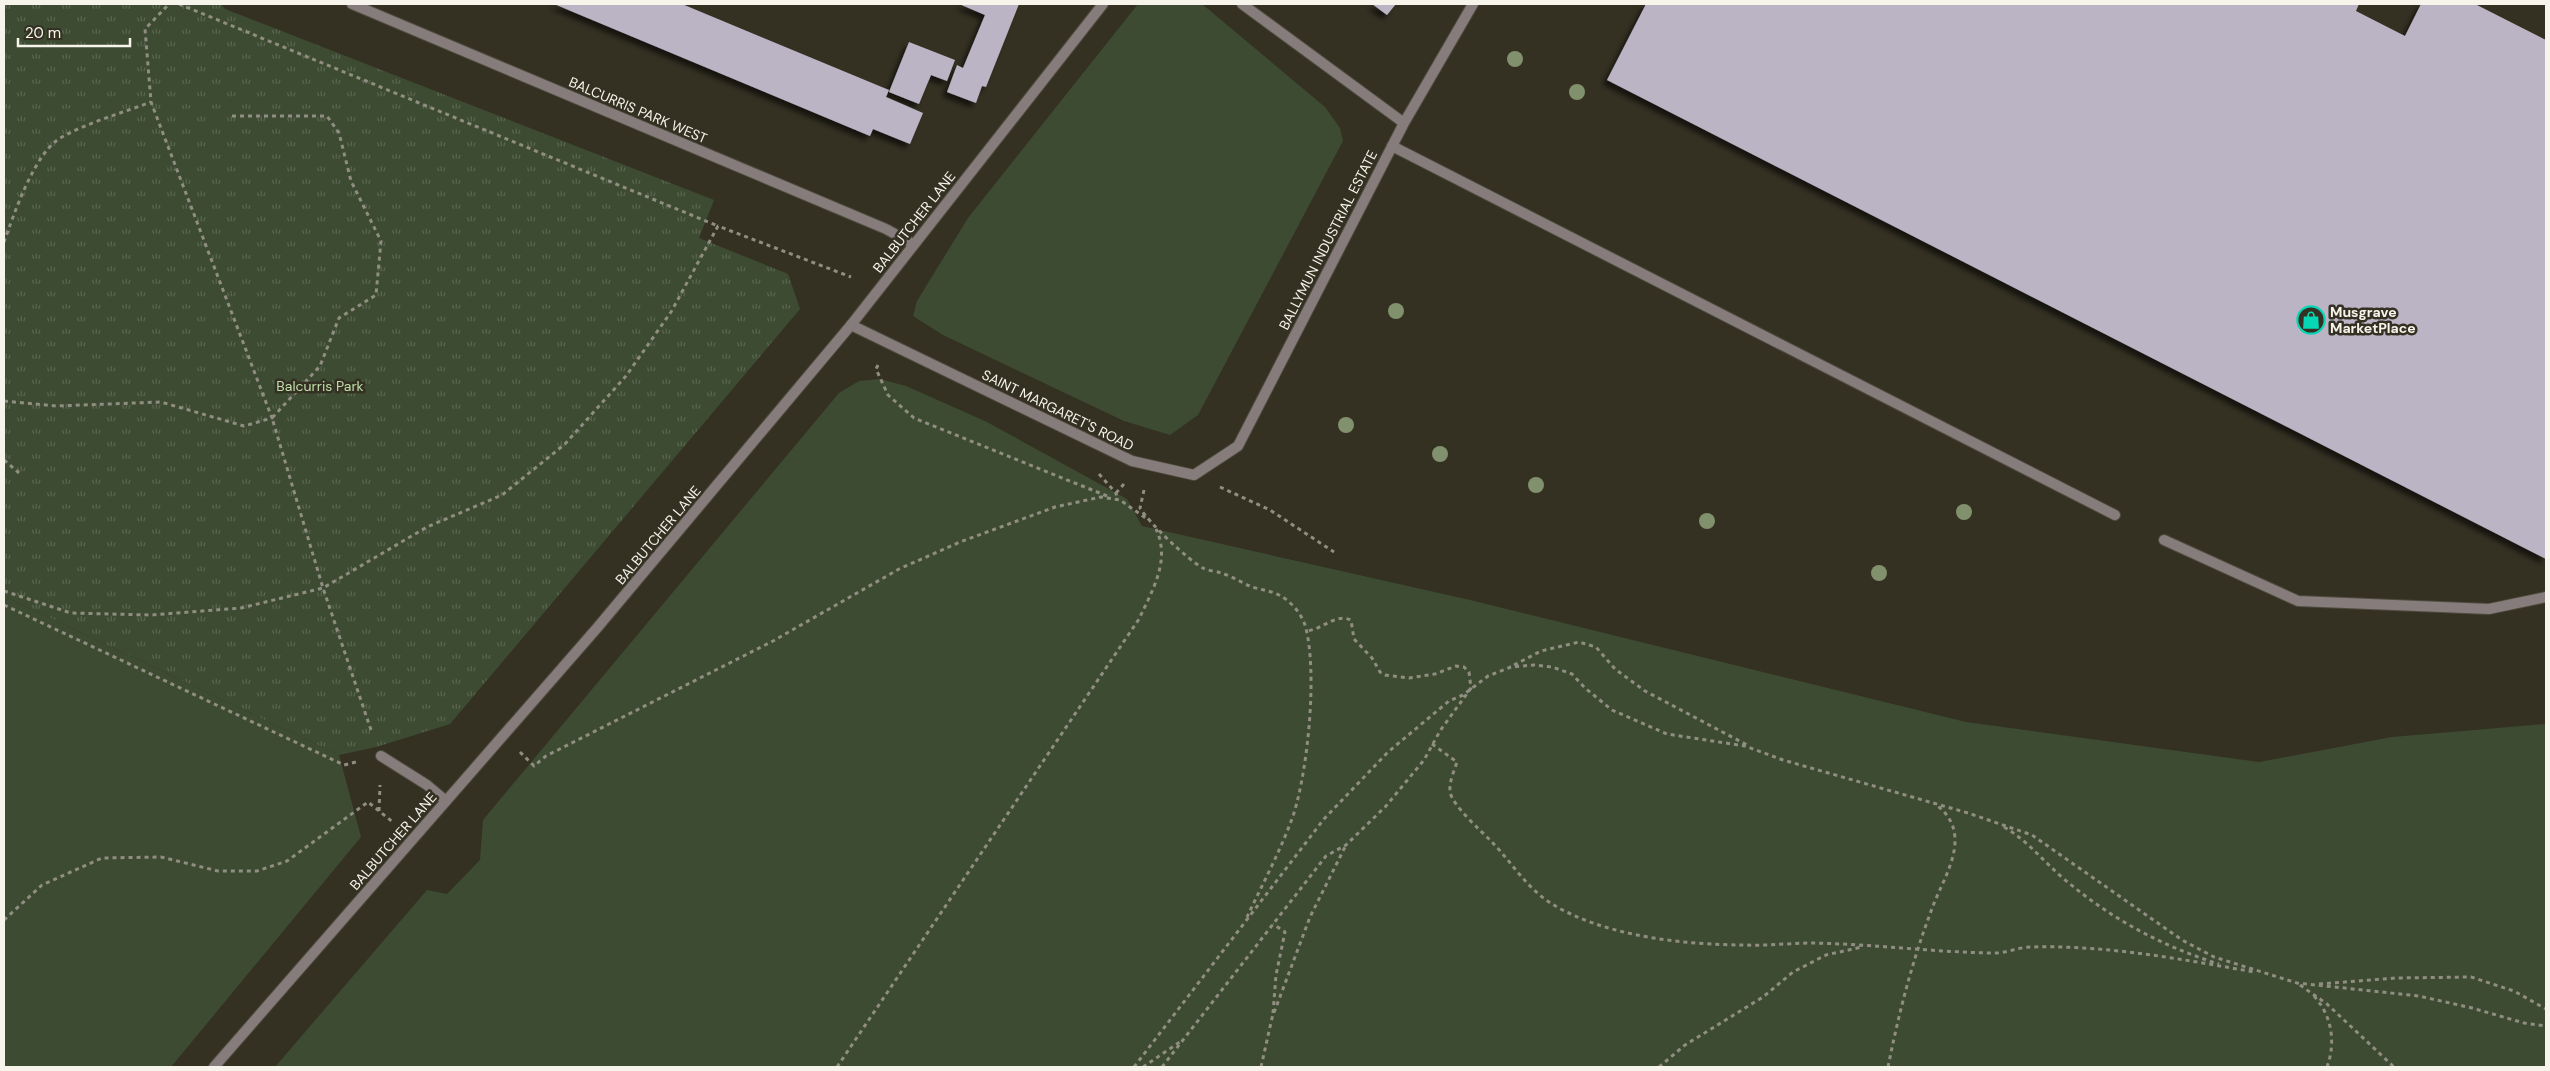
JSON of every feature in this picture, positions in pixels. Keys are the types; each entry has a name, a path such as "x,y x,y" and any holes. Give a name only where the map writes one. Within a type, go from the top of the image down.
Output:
{"street":[{"name":"BALCURRIS PARK WEST","path":"352,4 886,229 913,244"},
{"name":"BALBUTCHER LANE","path":"214,1067 597,628 851,325 1103,4"},
{"path":"1242,4 1404,123"},
{"name":"BALLYMUN INDUSTRIAL ESTATE","path":"1194,475 1238,446 1404,123 1473,4"},
{"path":"1392,146 2115,516"},
{"name":"SAINT MARGARET'S ROAD","path":"851,325 1132,461 1194,475"},
{"path":"2164,540 2298,601 2489,609 2546,597"},
{"path":"381,756 427,785 446,801"}],"path":[{"path":"4,605 344,765 381,756 323,588 272,418 151,102 145,29 169,4"},
{"path":"179,4 718,226 851,277"},
{"path":"4,242 22,192 43,157 60,137 151,102"},
{"path":"4,401 56,406 161,402 244,426 272,418 320,366 339,318 376,295 381,241 351,181 339,133 327,116 232,116"},
{"path":"4,591 71,613 151,615 241,608 323,588 426,527 502,495 565,444 626,376 671,312 718,226"},
{"path":"889,343 876,369 888,394 914,418 1026,465 1117,499 1147,519"},
{"path":"4,460 19,473"},
{"path":"1152,466 1140,508 1156,529 1203,568 1224,573 1253,587 1270,590 1283,597 1294,606 1304,623 1306,631 1309,647 1310,716 1305,758 1294,812 1245,922"},
{"path":"1194,475 1270,510 1334,552"},
{"path":"504,736 534,766 546,756 773,641 914,562 960,542 1055,507 1101,496 1117,499"},
{"path":"837,1067 1139,619 1162,564 1160,537 1156,529"},
{"path":"1162,1067 1326,856 1346,845 1386,806 1424,760 1432,744 1471,688 1469,672 1464,667 1456,666 1434,674 1409,678 1380,672 1372,658 1354,639 1351,620 1345,617 1336,619 1316,630 1306,631"},
{"path":"1134,1067 1324,819 1388,752 1449,701 1488,676 1511,667 1541,651 1579,642 1596,647 1614,668 1645,691 1754,750"},
{"path":"1511,667 1534,665 1552,667 1572,674 1585,688 1612,710 1667,734 1754,750 1995,821 2032,835 2182,940 2214,957 2265,974 2311,986 2362,989 2419,996 2472,1008 2524,1023 2546,1026"},
{"path":"1432,744 1457,762 1451,778 1450,794 1475,826 1496,846 1514,869 1549,901 1588,920 1626,931 1675,941 1744,945 1812,943 1918,951 1995,954 2029,947 2116,950 2265,974"},
{"path":"4,920 42,885 102,858 161,857 218,871 257,871 287,861 368,802 395,824"},
{"path":"1888,1067 1900,1009 1918,951 1951,860 1955,838 1948,816 1932,802"},
{"path":"1995,821 2023,838 2064,879 2122,922 2152,939 2233,969"},
{"path":"1260,1067 1272,1018 1310,918 1346,845"},
{"path":"1272,1018 1276,975 1285,932 1273,924"},
{"path":"1659,1067 1684,1045 1763,997 1793,972 1826,955 1867,946"},
{"path":"2311,986 2360,980 2472,977 2514,991 2546,1009"},
{"path":"2297,983 2351,1026 2394,1067"},
{"path":"2310,992 2325,1008 2330,1021 2331,1038 2327,1067"},
{"path":"1143,1067 1183,1040"}],"green space":[{"name":"Balcurris Park","path":"4,4 221,4 225,9 714,200 699,238 788,274 800,309 450,724 376,747 339,755 4,596"},
{"path":"1138,4 1202,4 1325,107 1340,128 1343,141 1198,415 1170,435 1124,421 943,335 913,316 917,301 968,218"},
{"path":"880,379 906,386 987,422 1127,499 1142,526 1470,600 1966,722 2259,762 2392,737 2546,724 2546,1067 275,1067 427,890 447,894 480,860 483,820 839,393 859,381"},
{"path":"4,596 339,755 361,837 171,1067 4,1067"}],"building":[{"path":"554,4 682,4 889,90 886,97 923,113 910,144 873,129 870,136"},
{"path":"959,4 1019,4 986,87 982,86 976,103 947,92 957,65 963,68 985,15"},
{"path":"1372,4 1396,4 1387,15"},
{"name":"Musgrave MarketPlace","path":"1646,4 2359,4 2356,11 2405,36 2421,4 2475,4 2546,40 2546,559 1607,80"},
{"path":"909,42 955,60 947,81 931,75 919,104 889,92"}],"place":[{"name":"Musgrave MarketPlace","path":"2311,320"}]}
